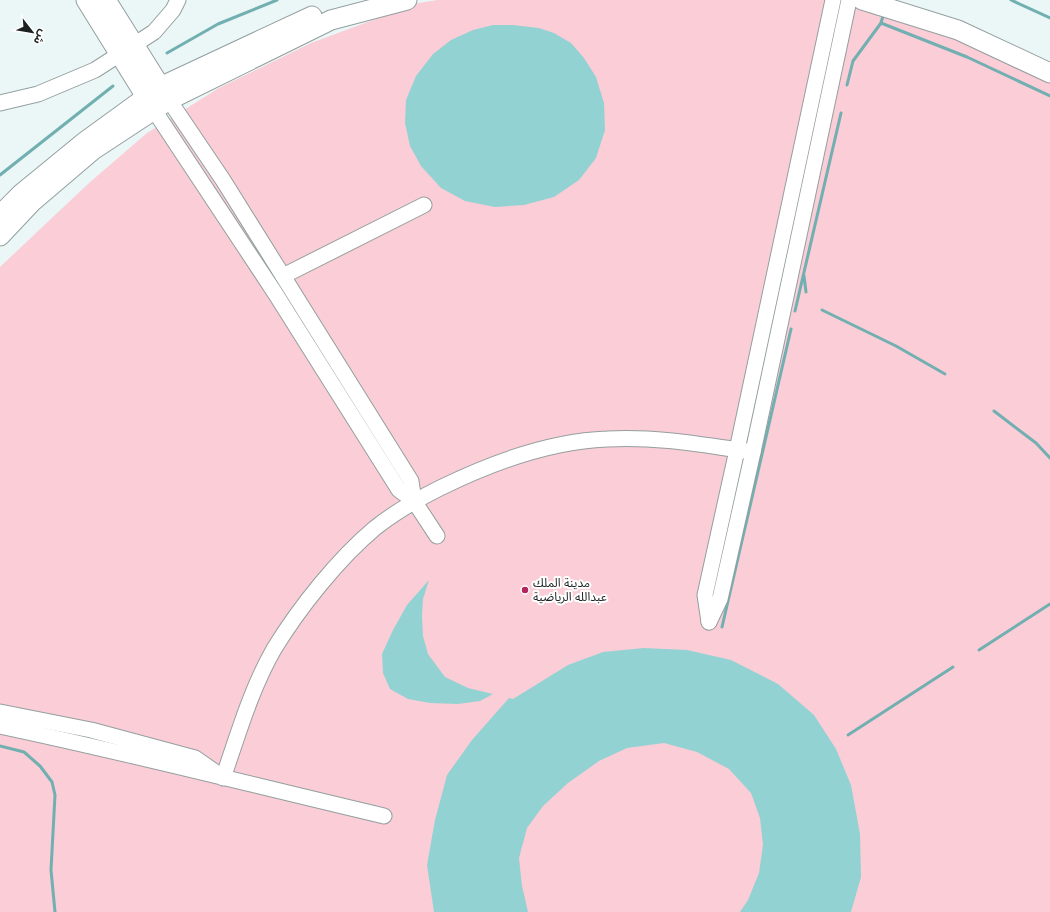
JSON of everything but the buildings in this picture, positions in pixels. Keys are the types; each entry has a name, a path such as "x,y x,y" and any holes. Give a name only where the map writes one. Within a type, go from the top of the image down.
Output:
{"main road":[{"path":"86,0 127,50 157,98"},
{"path":"106,0 127,50"},
{"path":"0,215 22,193 83,143 157,98 327,8 359,0"},
{"path":"0,236 32,202 157,98 331,20 407,0"},
{"path":"862,0 958,30 1050,73"},
{"path":"906,0 948,14 1050,58"}],"street":[{"path":"0,103 38,94 95,70 154,32 178,0"},
{"path":"833,0 705,595 709,622 720,599 753,452 849,0"},
{"path":"157,98 223,180 411,481 414,501"},
{"path":"157,98 275,293 399,490 414,501 437,536"},
{"path":"283,276 424,205"},
{"path":"223,778 252,696 274,649 305,604 338,564 375,528 414,501 461,478 514,456 561,445 606,439 649,438 694,442 753,452"},
{"path":"0,712 91,730 195,758 223,778"},
{"path":"0,726 88,745 384,816"}],"shaded area":[{"name":"مدينة الملك عبدالله الرياضية","path":"437,0 833,0 870,9 1010,58 1050,79 1050,912 0,912 0,267 89,183 147,133 219,88 311,43 419,3"}],"waterway":[{"path":"167,53 218,24 277,0"},
{"path":"1011,0 1050,18"},
{"path":"847,85 853,61 881,23 883,16"},
{"path":"881,23 967,57 1050,96"},
{"path":"0,175 113,86"},
{"path":"795,311 841,113"},
{"path":"804,276 806,292"},
{"path":"822,310 896,346 945,374"},
{"path":"722,627 791,329"},
{"path":"994,411 1036,443 1050,458"},
{"path":"979,650 1050,604"},
{"path":"848,735 953,667"},
{"path":"0,746 24,752 40,766 52,782 55,795 51,870 55,912"}],"place":[{"name":"مدينة الملك عبدالله الرياضية","path":"525,590"}]}
